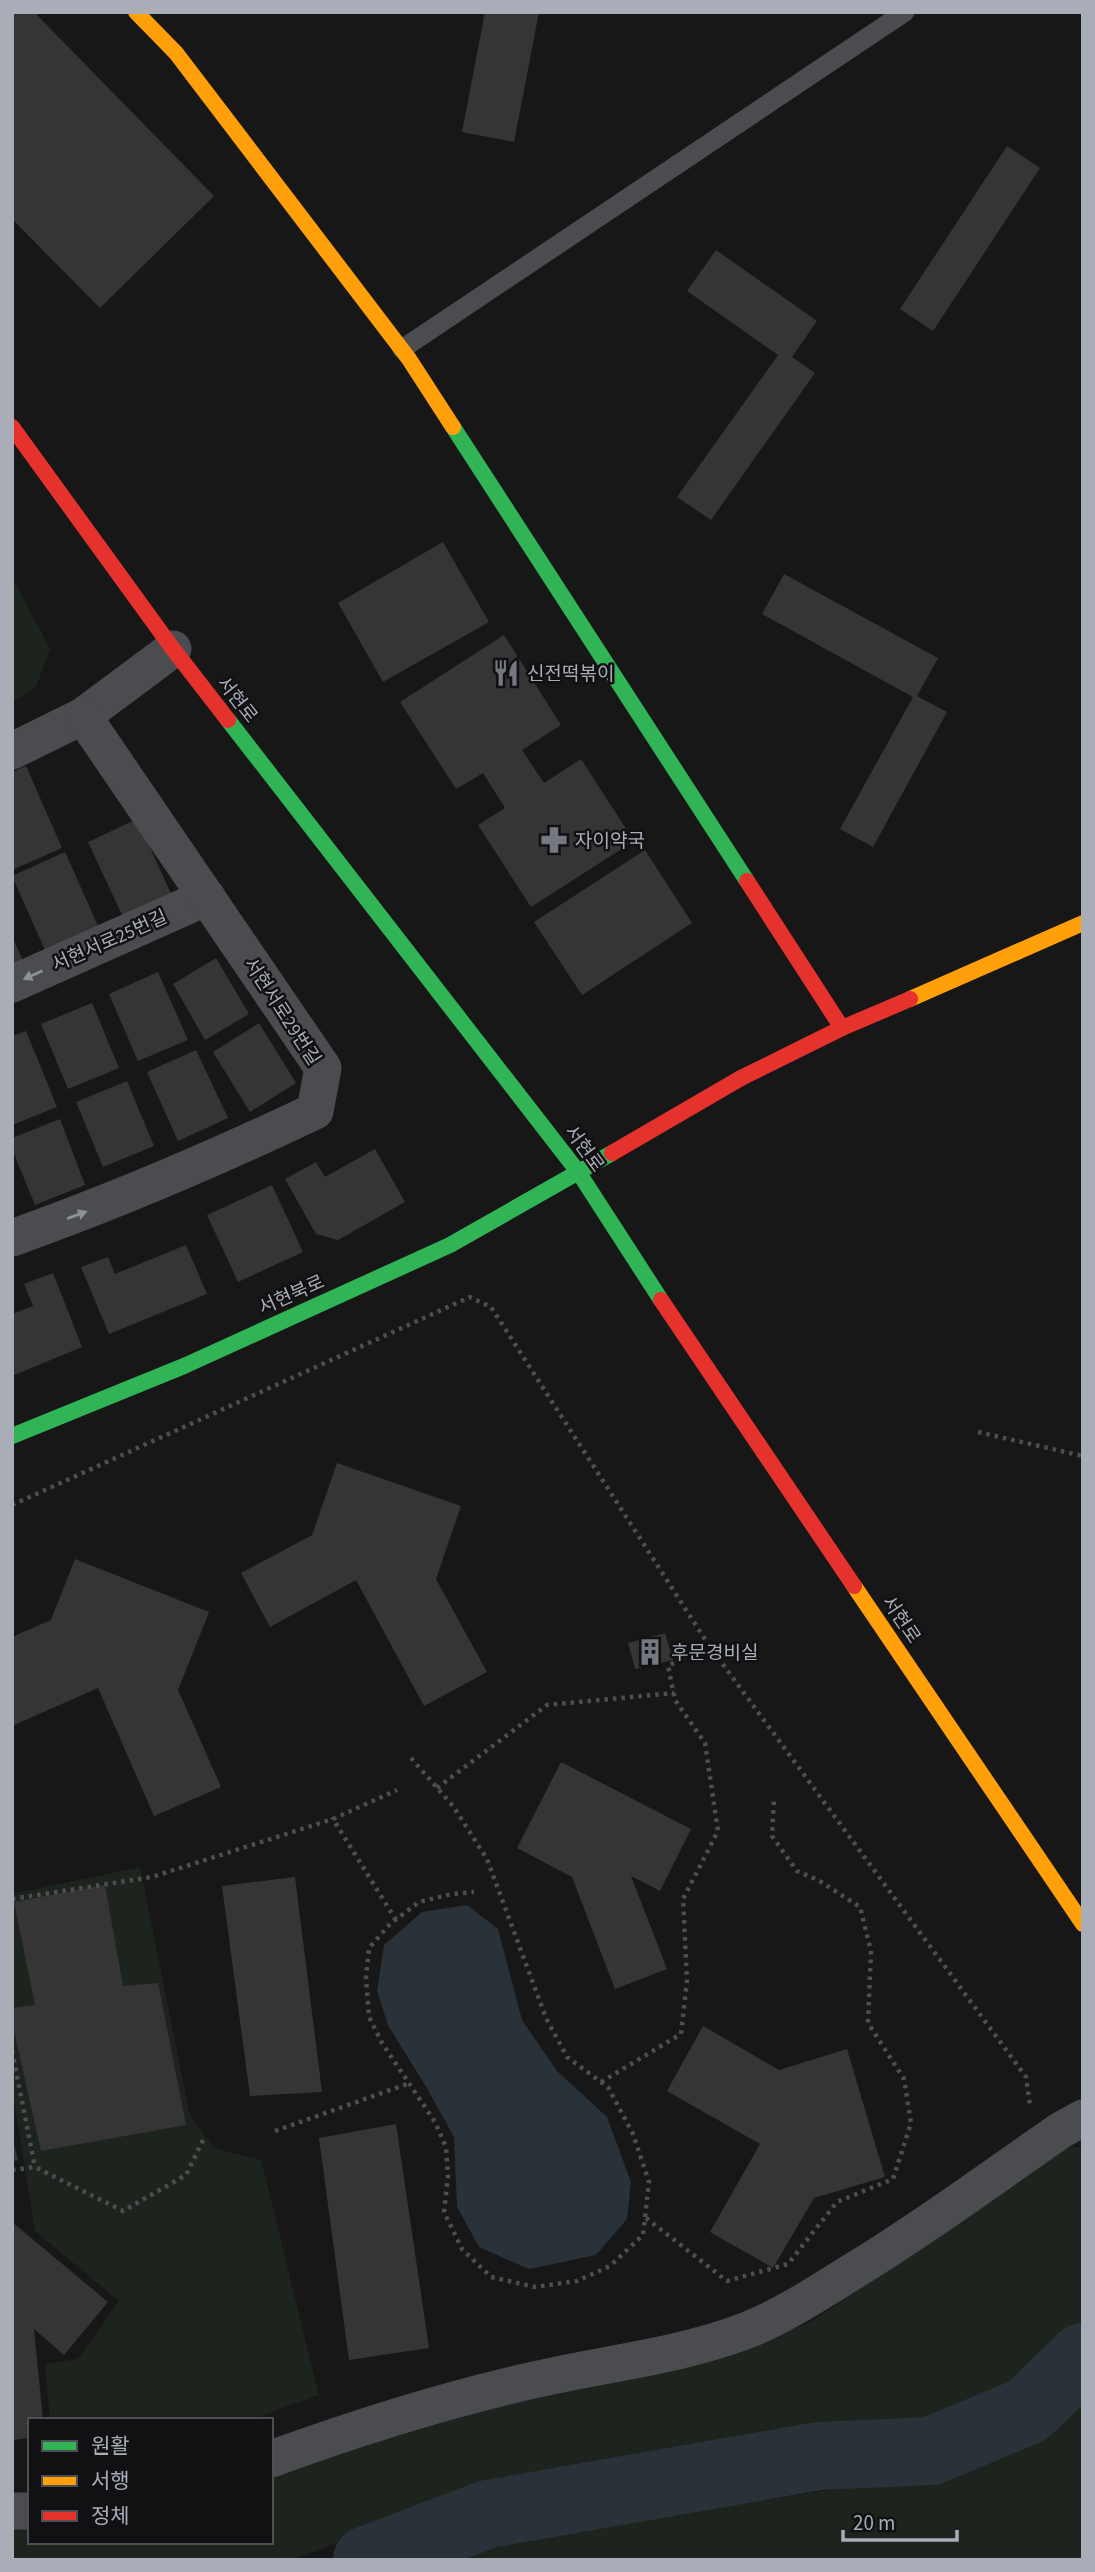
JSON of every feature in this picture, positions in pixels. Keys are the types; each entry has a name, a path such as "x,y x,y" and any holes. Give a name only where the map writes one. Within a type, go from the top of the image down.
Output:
{"street":[{"path":"135,12 176,53 402,349 842,1028"},
{"name":"서현로","path":"12,426 173,649 579,1173 638,1266 1083,1924"},
{"path":"12,751 83,716 173,649"},
{"name":"서현서로29번길","path":"12,1238 90,1210 226,1153 315,1111 323,1068 83,716"},
{"name":"서현서로25번길","path":"12,984 207,897"},
{"name":"서현북로","path":"12,1436 184,1366 437,1251 579,1173 741,1078 842,1028 1083,923"},
{"path":"273,2458 355,2429 441,2403 530,2380 680,2350 746,2331 809,2299 888,2250 1061,2130 1083,2118"}],"lane":[{"path":"402,349 905,12"}],"path":[{"path":"12,1505 470,1297 491,1307 708,1644 1026,2077 1030,2110"},
{"path":"978,1432 1083,1456"},
{"path":"601,2082 681,2034 687,1981 682,1899 718,1831 705,1742 675,1700 668,1666 708,1644"},
{"path":"437,1788 547,1705 674,1693"},
{"path":"411,1758 453,1806 487,1859 546,2018 567,2057 608,2087 633,2134 649,2182 643,2235 610,2266 577,2281 535,2287 491,2277 462,2249 444,2212 448,2176 446,2147 435,2122 382,2043 369,2017 366,1976 369,1948 396,1920 419,1902 474,1892"},
{"path":"12,1899 152,1877 333,1819 397,1790"},
{"path":"645,2218 727,2281 788,2264 837,2202 893,2179 911,2123 904,2079 868,2023 872,1951 860,1907 818,1880 797,1871 772,1836 774,1799"},
{"path":"333,1819 396,1920"},
{"path":"12,2051 35,2167"},
{"path":"275,2131 411,2083"},
{"path":"12,2170 35,2167 123,2211 186,2175 205,2136"}],"shaded area":[{"path":"12,577 50,649 36,687 12,703"},
{"path":"140,1867 190,2116 214,2148 261,2160 319,2395 255,2418 50,2418 45,2364 78,2359 119,2301 35,2231 12,2088 12,1894"},
{"path":"467,1905 498,1929 522,2020 557,2071 607,2117 631,2182 627,2219 596,2255 529,2269 479,2247 457,2207 454,2137 388,2025 377,1991 384,1945 422,1912"},
{"path":"1070,2146 1083,2148 1083,2338 971,2421 886,2428 478,2489 292,2560 12,2560 12,2529 28,2528 28,2544 273,2544 273,2475 441,2418 699,2364 811,2322"},
{"path":"1083,2390 1083,2560 439,2560 485,2545 922,2475 1047,2427"}],"building":[{"path":"12,12 34,12 214,196 100,308 12,219"},
{"path":"485,12 539,12 514,142 462,132"},
{"path":"1007,146 1040,168 933,331 900,309"},
{"path":"716,250 817,321 792,357 815,373 711,520 677,497 778,355 687,291"},
{"path":"443,542 489,622 383,682 338,603"},
{"path":"784,574 938,658 917,696 947,712 873,847 840,829 913,697 762,614"},
{"path":"504,635 561,725 522,750 544,783 581,759 634,841 531,907 478,825 505,808 483,773 456,789 400,702"},
{"path":"26,766 62,848 12,870 12,772"},
{"path":"137,819 172,896 124,919 88,842"},
{"path":"645,850 692,923 582,995 534,922"},
{"path":"65,852 102,935 49,959 12,876"},
{"path":"12,936 24,963 12,969"},
{"path":"216,958 249,1014 205,1040 173,984"},
{"path":"158,972 188,1040 138,1061 109,994"},
{"path":"92,1003 119,1068 68,1089 41,1024"},
{"path":"259,1023 296,1083 250,1112 213,1052"},
{"path":"26,1031 57,1107 12,1125 12,1036"},
{"path":"196,1050 228,1118 178,1141 147,1072"},
{"path":"127,1081 154,1146 103,1167 76,1102"},
{"path":"60,1119 85,1185 35,1205 12,1149 12,1138"},
{"path":"375,1149 405,1202 338,1240 316,1234 285,1179 316,1162 325,1177"},
{"path":"272,1185 303,1252 238,1282 207,1215"},
{"path":"186,1245 207,1294 109,1334 81,1267 108,1257 115,1274"},
{"path":"53,1273 82,1347 12,1376 12,1314 33,1306 24,1284"},
{"path":"337,1463 461,1506 436,1579 487,1672 424,1706 356,1580 270,1627 241,1573 312,1535"},
{"path":"75,1559 209,1612 178,1690 221,1787 154,1816 98,1688 12,1726 12,1637 51,1620"},
{"name":"후문경비실","path":"665,1633 673,1660 635,1669 628,1643"},
{"path":"561,1762 691,1829 660,1891 631,1876 667,1969 615,1989 572,1877 517,1848"},
{"path":"295,1877 322,2092 250,2096 222,1886"},
{"path":"105,1885 123,1986 158,1983 186,2125 41,2151 12,2022 12,2008 35,2005 14,1902"},
{"path":"703,2026 779,2070 847,2049 885,2177 814,2198 773,2268 710,2232 760,2144 667,2091"},
{"path":"396,2124 429,2348 349,2360 319,2138"},
{"path":"12,2135 18,2160 12,2161"},
{"path":"12,2222 108,2302 64,2355 34,2329 43,2418 28,2418 28,2438 12,2440"}],"waterway":[{"path":"367,2560 488,2514 819,2456 931,2451 1027,2411 1083,2357"}],"traffic: fast":[{"path":"453,427 747,881"},
{"path":"228,720 579,1173 661,1300"},
{"path":"12,1436 184,1366 450,1245 612,1153"}],"traffic: slow":[{"path":"136,12 176,53 409,359 453,427"},
{"path":"910,999 1083,923"},
{"path":"854,1586 1083,1924"}],"traffic: jam":[{"path":"12,427 173,649 228,720"},
{"path":"747,881 842,1028"},
{"path":"612,1153 741,1078 842,1028 910,999"},
{"path":"661,1300 854,1586"}],"place":[{"name":"신전떡볶이","path":"506,673"},
{"name":"자이약국","path":"554,840"},
{"name":"후문경비실","path":"650,1652"}]}
